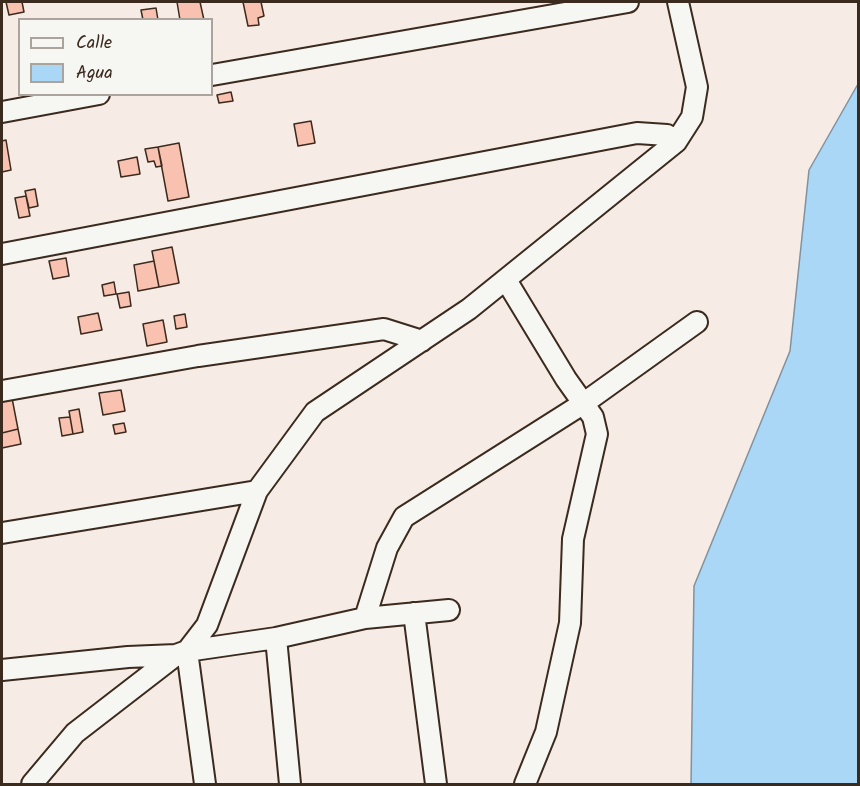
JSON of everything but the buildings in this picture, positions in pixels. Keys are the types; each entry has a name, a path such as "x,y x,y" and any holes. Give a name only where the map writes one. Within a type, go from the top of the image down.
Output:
{"street":[{"path":"213,75 628,2"},
{"path":"32,784 75,734 181,653 207,625 257,491 315,412 469,309 676,142 692,117 697,87 678,2"},
{"path":"2,112 88,96"},
{"path":"2,254 637,133 668,135 676,142"},
{"path":"506,280 566,379 593,417 597,434 573,539 570,623 546,732 525,784"},
{"path":"365,618 387,548 404,517 584,403 698,322"},
{"path":"2,391 198,356 384,329 422,341"},
{"path":"2,534 257,491"},
{"path":"2,670 181,653 276,638 365,618 449,610"},
{"path":"414,613 436,784"},
{"path":"276,638 290,784"},
{"path":"181,653 205,784"}],"water":[{"path":"858,84 858,784 691,784 694,586 790,351 809,170"}]}
